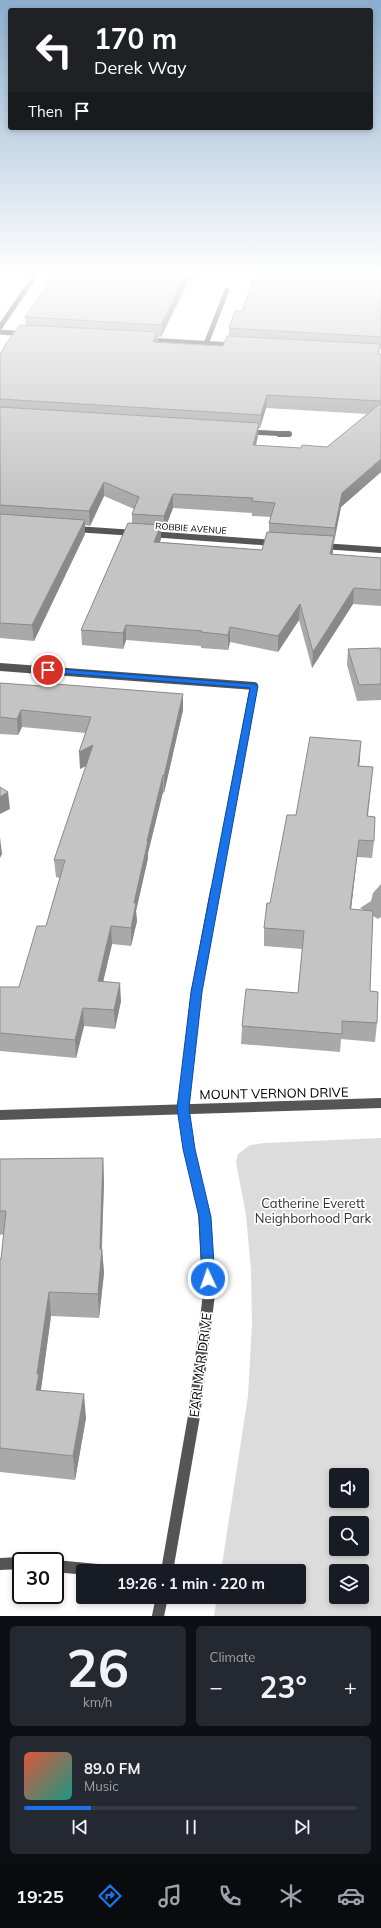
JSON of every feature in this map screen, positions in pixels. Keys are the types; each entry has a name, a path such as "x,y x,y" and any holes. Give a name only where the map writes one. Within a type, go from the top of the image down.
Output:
{"street":[{"path":"242,431 289,434"},
{"name":"ROBBIE AVENUE","path":"71,529 278,543"},
{"path":"318,546 381,550"},
{"name":"EARLMAR DRIVE","path":"0,667 254,686 196,992 183,1108 189,1149 205,1217 210,1294 194,1416 168,1564"},
{"name":"MOUNT VERNON DRIVE","path":"0,1115 183,1108 381,1104"},
{"path":"0,1564 12,1563"},
{"path":"64,1567 76,1568"},
{"path":"158,1616 161,1604"}],"green space":[{"name":"Catherine Everett Neighborhood Park","path":"381,1138 381,1616 214,1616 216,1604 306,1604 306,1564 222,1564 248,1396 252,1324 251,1270 246,1215 236,1162 238,1154 250,1145 264,1143"}],"shaded area":[{"path":"381,884 381,917 378,919 360,908 371,901 373,893"}],"building":[{"path":"3,348 379,348 378,354 381,354 381,401 267,395 261,415 0,399 0,354"},
{"path":"381,403 381,459 342,493 335,528 269,523 275,503 252,501 253,498 173,494 164,516 132,514 139,497 104,482 89,511 0,505 0,407 259,423 253,445 301,448 302,445 327,447"},
{"path":"0,514 85,520 32,625 0,623"},
{"path":"128,523 161,525 154,542 262,550 267,532 334,536 330,554 381,558 381,590 354,588 313,652 300,604 278,636 230,627 228,635 201,632 202,631 126,625 123,633 81,630"},
{"path":"380,648 381,684 359,685 348,649"},
{"path":"0,683 41,686 43,683 183,694 147,841 134,903 136,903 131,928 111,926 98,981 120,983 114,1010 83,1008 75,1040 0,1033 0,987 19,987 37,926 46,926 65,860 54,860 93,745 79,752 91,717 21,710 17,719 0,717"},
{"path":"310,737 361,741 358,766 373,767 367,816 375,817 374,841 359,840 350,909 373,911 370,991 378,992 377,1023 342,1021 342,1034 242,1026 246,989 298,993 304,931 264,928 267,903 270,903 287,815 296,815"},
{"path":"0,787 8,792 0,797"},
{"path":"103,1158 100,1249 102,1249 98,1294 49,1292 37,1374 39,1374 36,1390 84,1394 73,1456 0,1448 0,1259 6,1211 0,1211 0,1159"}],"route":[{"path":"48,670 254,686 196,992 183,1108 189,1149 205,1217 208,1279"}]}
